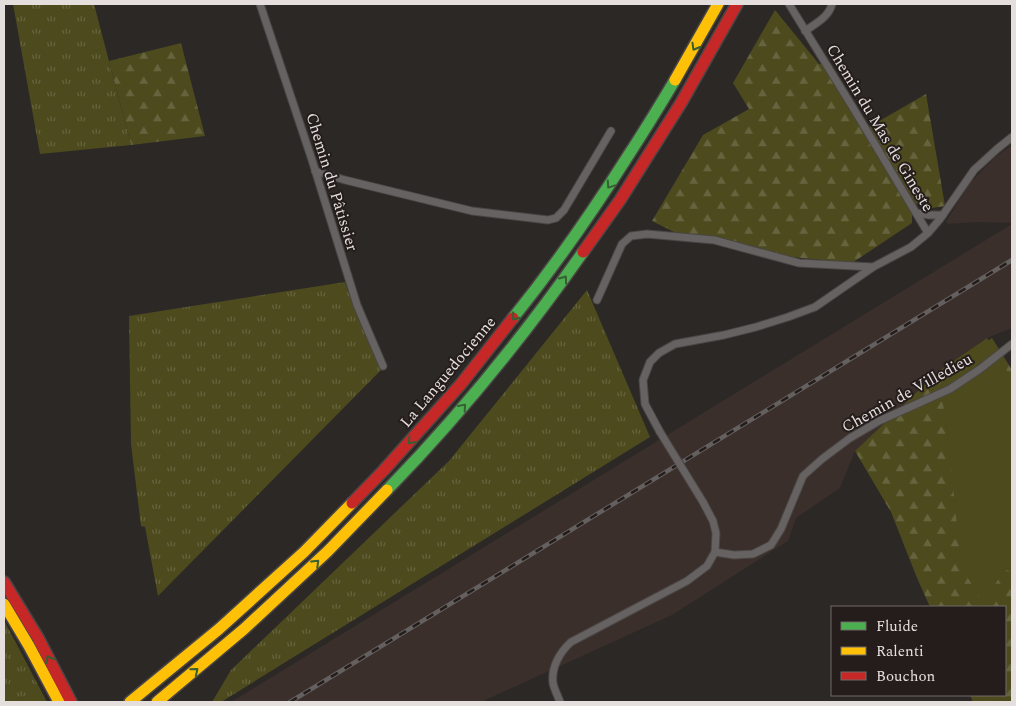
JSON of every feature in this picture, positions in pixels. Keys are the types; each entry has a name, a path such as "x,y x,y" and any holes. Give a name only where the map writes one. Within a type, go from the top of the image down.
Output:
{"highway":[{"name":"La Languedocienne","path":"130,702 214,634 332,525 369,487 456,390 522,308 595,207 653,118 701,37 718,4"},
{"name":"La Languedocienne","path":"157,702 247,627 335,545 399,478 483,383 545,306 621,198 690,90 737,4"},
{"path":"4,582 38,638 71,702"},
{"path":"4,604 59,702"}],"street":[{"name":"Chemin du Pâtissier","path":"260,4 315,171 356,305 383,366"},
{"name":"Chemin du Mas de Gineste","path":"789,4 928,233 974,170 1012,137"},
{"path":"805,31 821,20 832,4"},
{"path":"315,171 472,211 548,220 556,218 564,210 611,131"},
{"path":"916,213 943,215"},
{"path":"560,702 553,684 553,673 555,664 564,649 571,642 687,581 706,566 715,552 716,533 713,521 645,404 643,380 650,362 659,353 675,344 724,335 788,317 815,307 873,267 912,247 928,233"},
{"path":"597,300 622,244 631,236 648,234 714,240 800,263 873,267"},
{"name":"Chemin de Villedieu","path":"715,552 734,556 753,554 771,544 781,529 803,476 822,459 850,438 879,421 950,389 1012,344"}],"shaded area":[{"path":"1012,145 1012,223 976,222 948,224 946,222 969,184 994,158"},
{"path":"1012,224 1012,328 987,338 939,371 855,451 840,488 796,518 788,541 672,615 481,702 231,702"}],"green space":[{"path":"13,4 94,4 131,145 40,154"},
{"path":"775,10 819,64 824,64 912,205 912,223 852,263 782,256 730,240 678,234 652,221 703,135 749,109 733,83"},
{"path":"181,43 205,136 131,145 109,61"},
{"path":"926,94 945,206 925,209 915,203 869,127"},
{"path":"345,282 354,308 382,369 158,596 145,527 141,526 131,444 129,316"},
{"path":"587,290 650,437 221,702 212,702 231,670 449,461"},
{"path":"987,338 1012,379 1012,572 1004,569 984,604 961,567 939,371"},
{"path":"992,338 1012,370 1012,702 973,702 970,696 1006,696 1006,606 930,606 891,512 855,451 939,371"},
{"path":"4,620 47,702 4,702"}],"railway":[{"path":"290,702 1012,260"}],"traffic: fast":[{"path":"513,318 586,220 675,80"},
{"path":"387,490 465,405 583,252"}],"traffic: slow":[{"path":"675,80 718,4"},
{"path":"157,702 244,629 328,551 387,490"},
{"path":"130,702 219,629 304,552 352,503"},
{"path":"4,604 59,702"}],"traffic: jam":[{"path":"583,252 620,200 681,103 737,4"},
{"path":"352,503 461,384 513,318"},
{"path":"4,582 38,638 71,702"}]}
